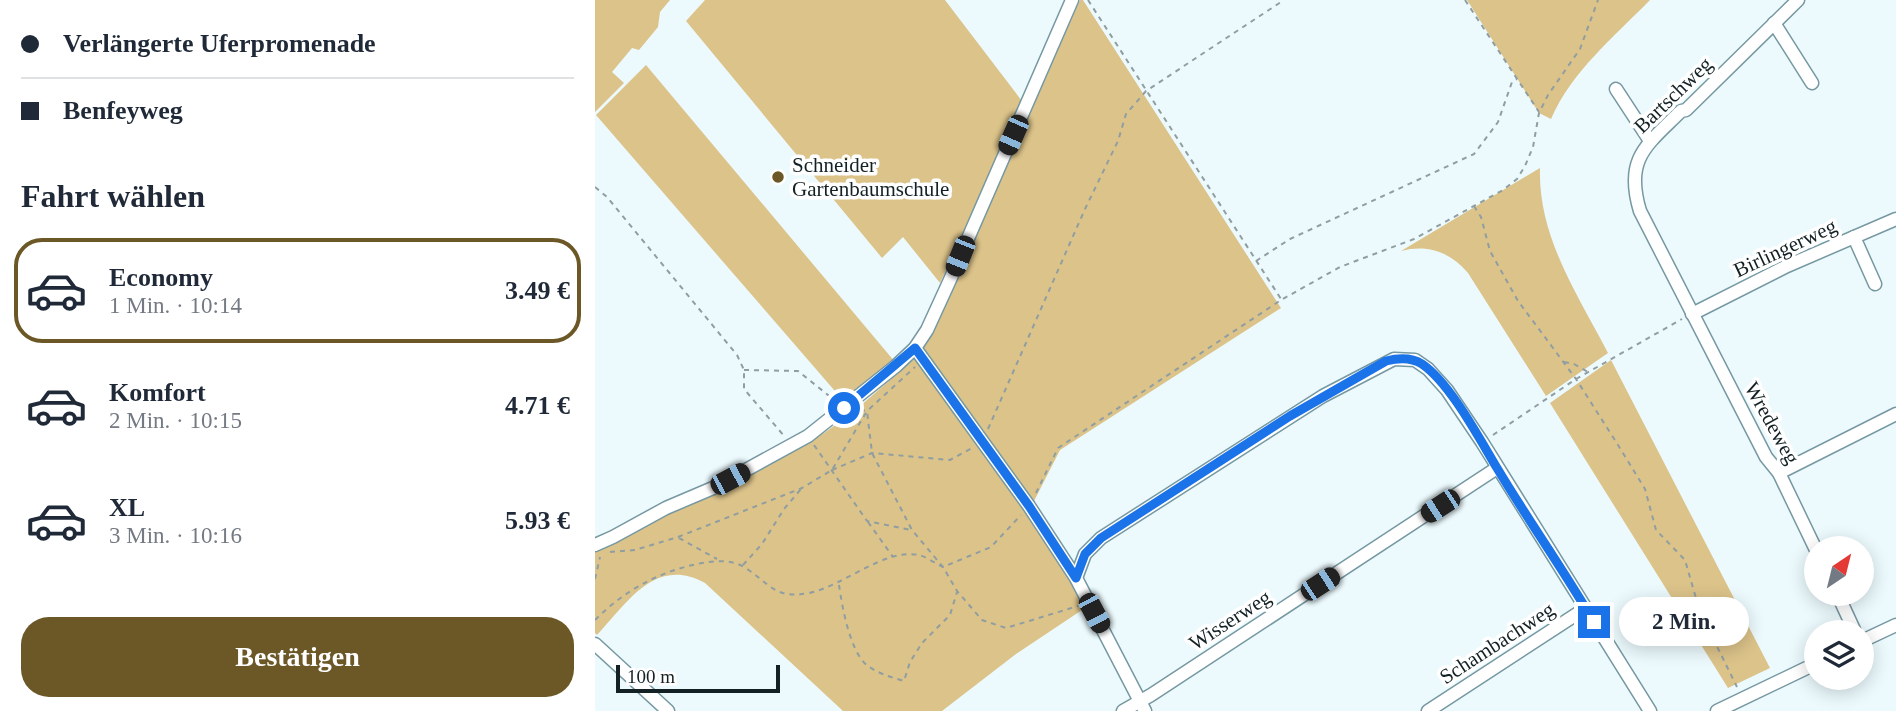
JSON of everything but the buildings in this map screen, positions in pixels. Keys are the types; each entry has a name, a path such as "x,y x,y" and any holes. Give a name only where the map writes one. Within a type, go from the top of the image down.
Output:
{"street":[{"path":"598,549 613,537 666,508 713,488 808,436 919,353 1072,0"},
{"name":"Bartschweg","path":"1692,314 1640,211 1634,193 1633,176 1637,162 1650,141 1686,110 1797,0"},
{"path":"1774,23 1812,83"},
{"path":"1616,89 1650,141"},
{"name":"Birlingerweg","path":"1692,314 1787,266 1896,219"},
{"path":"1854,237 1875,284"},
{"name":"Wredeweg","path":"1692,314 1766,457 1779,473 1809,536"},
{"path":"919,353 1029,506 1076,578 1142,706"},
{"path":"1076,578 1085,554 1101,538 1323,396 1344,387 1386,361 1399,358 1415,360 1428,369 1447,390 1482,442 1650,711"},
{"path":"1779,473 1896,414"},
{"name":"Wisserweg","path":"1123,711 1142,706 1497,468"},
{"name":"Schambachweg","path":"1428,711 1586,608"},
{"path":"1874,635 1896,625"},
{"path":"595,644 668,711"},
{"path":"1717,711 1804,669"}],"path":[{"path":"1088,0 1281,300"},
{"path":"598,549 635,550 678,537 802,488 832,470 872,453 950,460 982,442 1118,141 1126,114 1146,91 1284,0"},
{"path":"1465,0 1539,113"},
{"path":"678,537 720,560 742,565 783,595 809,594 839,584 893,557 919,555 943,567 991,547 1029,506 1059,448 1281,300 1340,267 1414,239 1503,190 1521,172 1533,147 1539,113 1580,49 1598,0"},
{"path":"1256,261 1290,239 1474,154 1498,122 1512,82 1517,79"},
{"path":"595,187 607,197 737,355 744,370 744,389 792,445"},
{"path":"1474,205 1481,217 1490,251 1518,301 1576,379 1645,489 1656,530 1685,560 1700,612 1742,699"},
{"path":"1482,442 1576,379 1692,314"},
{"path":"832,470 867,411 919,353"},
{"path":"1563,362 1574,364 1588,372"},
{"path":"744,370 798,371 844,408 867,411"},
{"path":"867,411 872,453 912,530 982,620 1006,628 1089,602"},
{"path":"808,436 893,557"},
{"path":"742,565 762,544 784,509 802,488"},
{"path":"867,521 912,530"},
{"path":"595,553 598,549"},
{"path":"595,579 598,549"},
{"path":"595,620 628,592 651,578 720,560"},
{"path":"839,584 843,618 866,665 904,681 910,662 922,643 950,615 957,591"}],"shaded area":[{"path":"595,0 670,0 660,12 658,27 639,50 632,48 612,72 624,83 595,112"},
{"path":"705,0 945,0 1022,101 940,283 903,237 882,258 686,21"},
{"path":"1080,0 1083,0 1281,308 1060,450 1033,503 1066,556 1085,608 1016,654 942,711 843,711 705,583 687,576 671,575 644,586 597,635 595,550 824,433 852,413 921,353"},
{"path":"1467,0 1650,0 1582,70 1570,85 1551,119 1539,113"},
{"path":"646,65 895,362 847,405 596,115"},
{"path":"1540,168 1545,218 1552,241 1572,286 1608,353 1546,396 1461,266 1438,251 1401,251"},
{"path":"1611,360 1770,668 1728,688 1550,403"}],"place":[{"name":"Schneider Gartenbaumschule","path":"778,177"}],"route":[{"path":"844,408 915,348 1029,506 1076,578 1085,554 1101,538 1323,396 1344,387 1386,361 1408,358 1428,369 1447,390 1594,622"}]}
